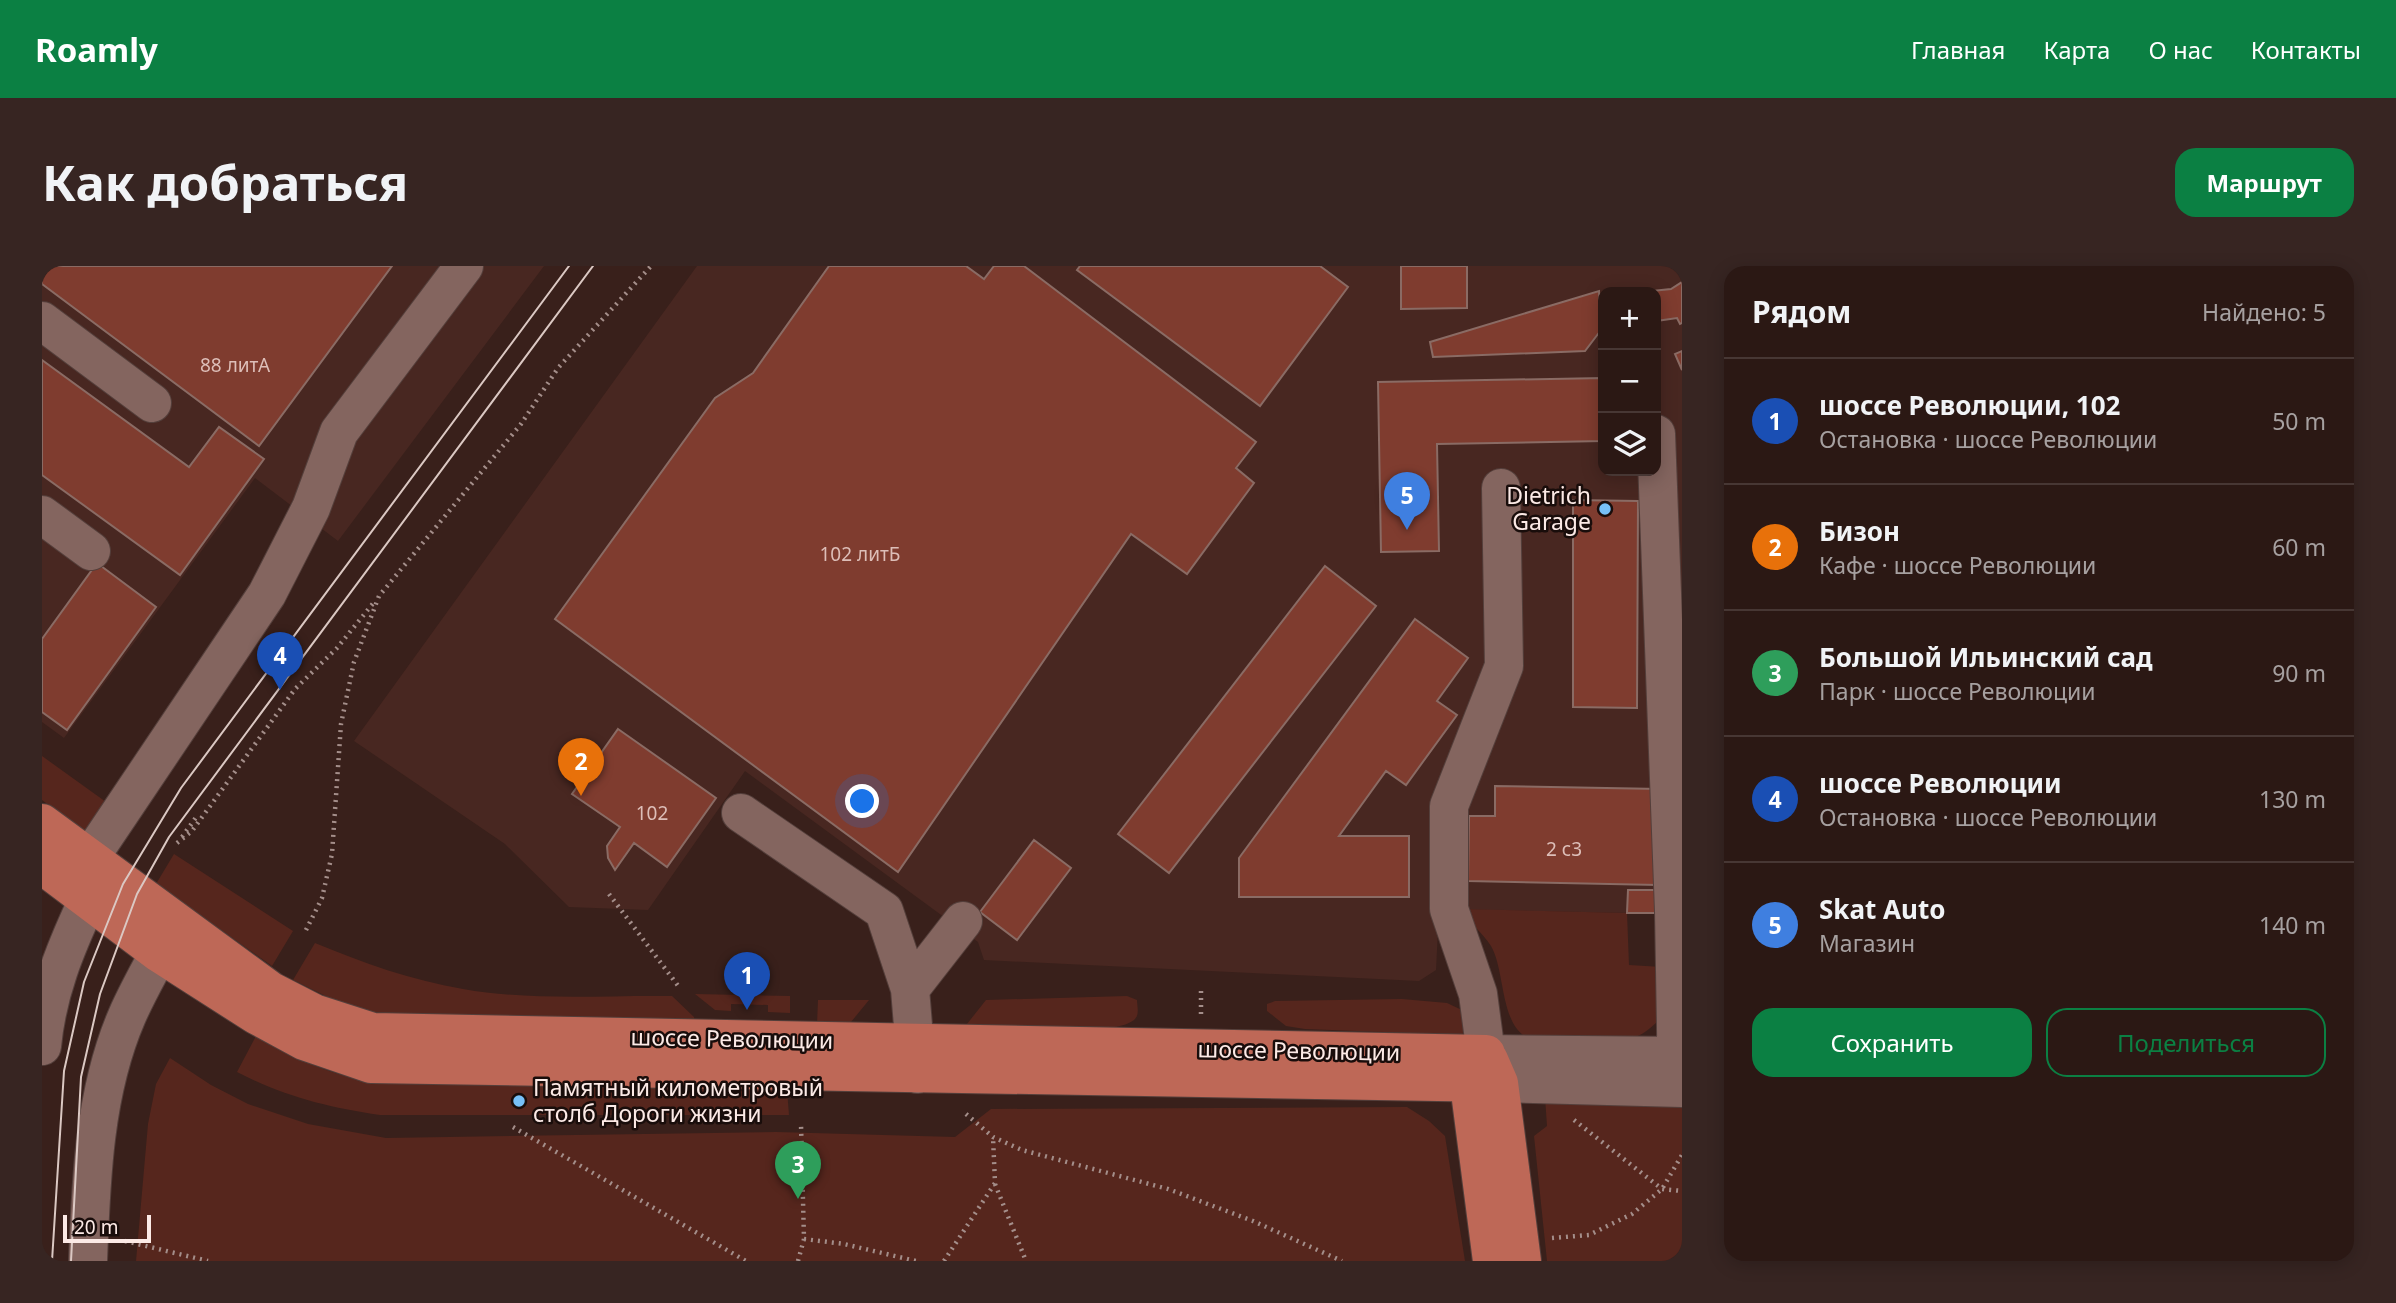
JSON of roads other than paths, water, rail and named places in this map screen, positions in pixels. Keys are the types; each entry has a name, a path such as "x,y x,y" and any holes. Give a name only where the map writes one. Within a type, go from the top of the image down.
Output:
{"main road":[{"name":"шоссе Революции","path":"42,823 271,990 314,1013 373,1032 916,1058 1485,1074"},
{"name":"шоссе Революции","path":"42,865 159,953 256,1015 304,1041 371,1064 916,1058"},
{"path":"88,900 139,896 159,953"},
{"path":"1485,1074 1536,1250"},
{"path":"1485,1074 1492,1261"}],"street":[{"path":"89,859 267,594 311,508 339,432 464,266"},
{"path":"42,321 152,402"},
{"path":"1501,488 1504,666 1449,806 1449,909 1478,994 1485,1074 1680,1072 1675,750 1659,476"},
{"path":"42,515 91,551"},
{"path":"741,813 884,911 910,989 916,1058"},
{"path":"42,1046 44,1019 56,972 88,900"},
{"path":"910,989 963,921"},
{"path":"88,1261 90,1198 105,1086 127,1016 159,953"}],"tram line":[{"path":"52,1261 64,1071 84,982 123,884 181,788 569,266"},
{"path":"71,1261 81,1077 100,994 137,894 169,837 593,266"}],"place":[{"name":"Dietrich Garage","path":"1605,509"},
{"name":"Skat Auto","path":"1407,530"},
{"name":"шоссе Революции","path":"280,690"},
{"name":"Бизон","path":"581,796"},
{"name":"шоссе Революции, 102","path":"747,1010"},
{"name":"Памятный километровый столб Дороги жизни","path":"519,1101"},
{"name":"Большой Ильинский сад","path":"798,1199"}]}
